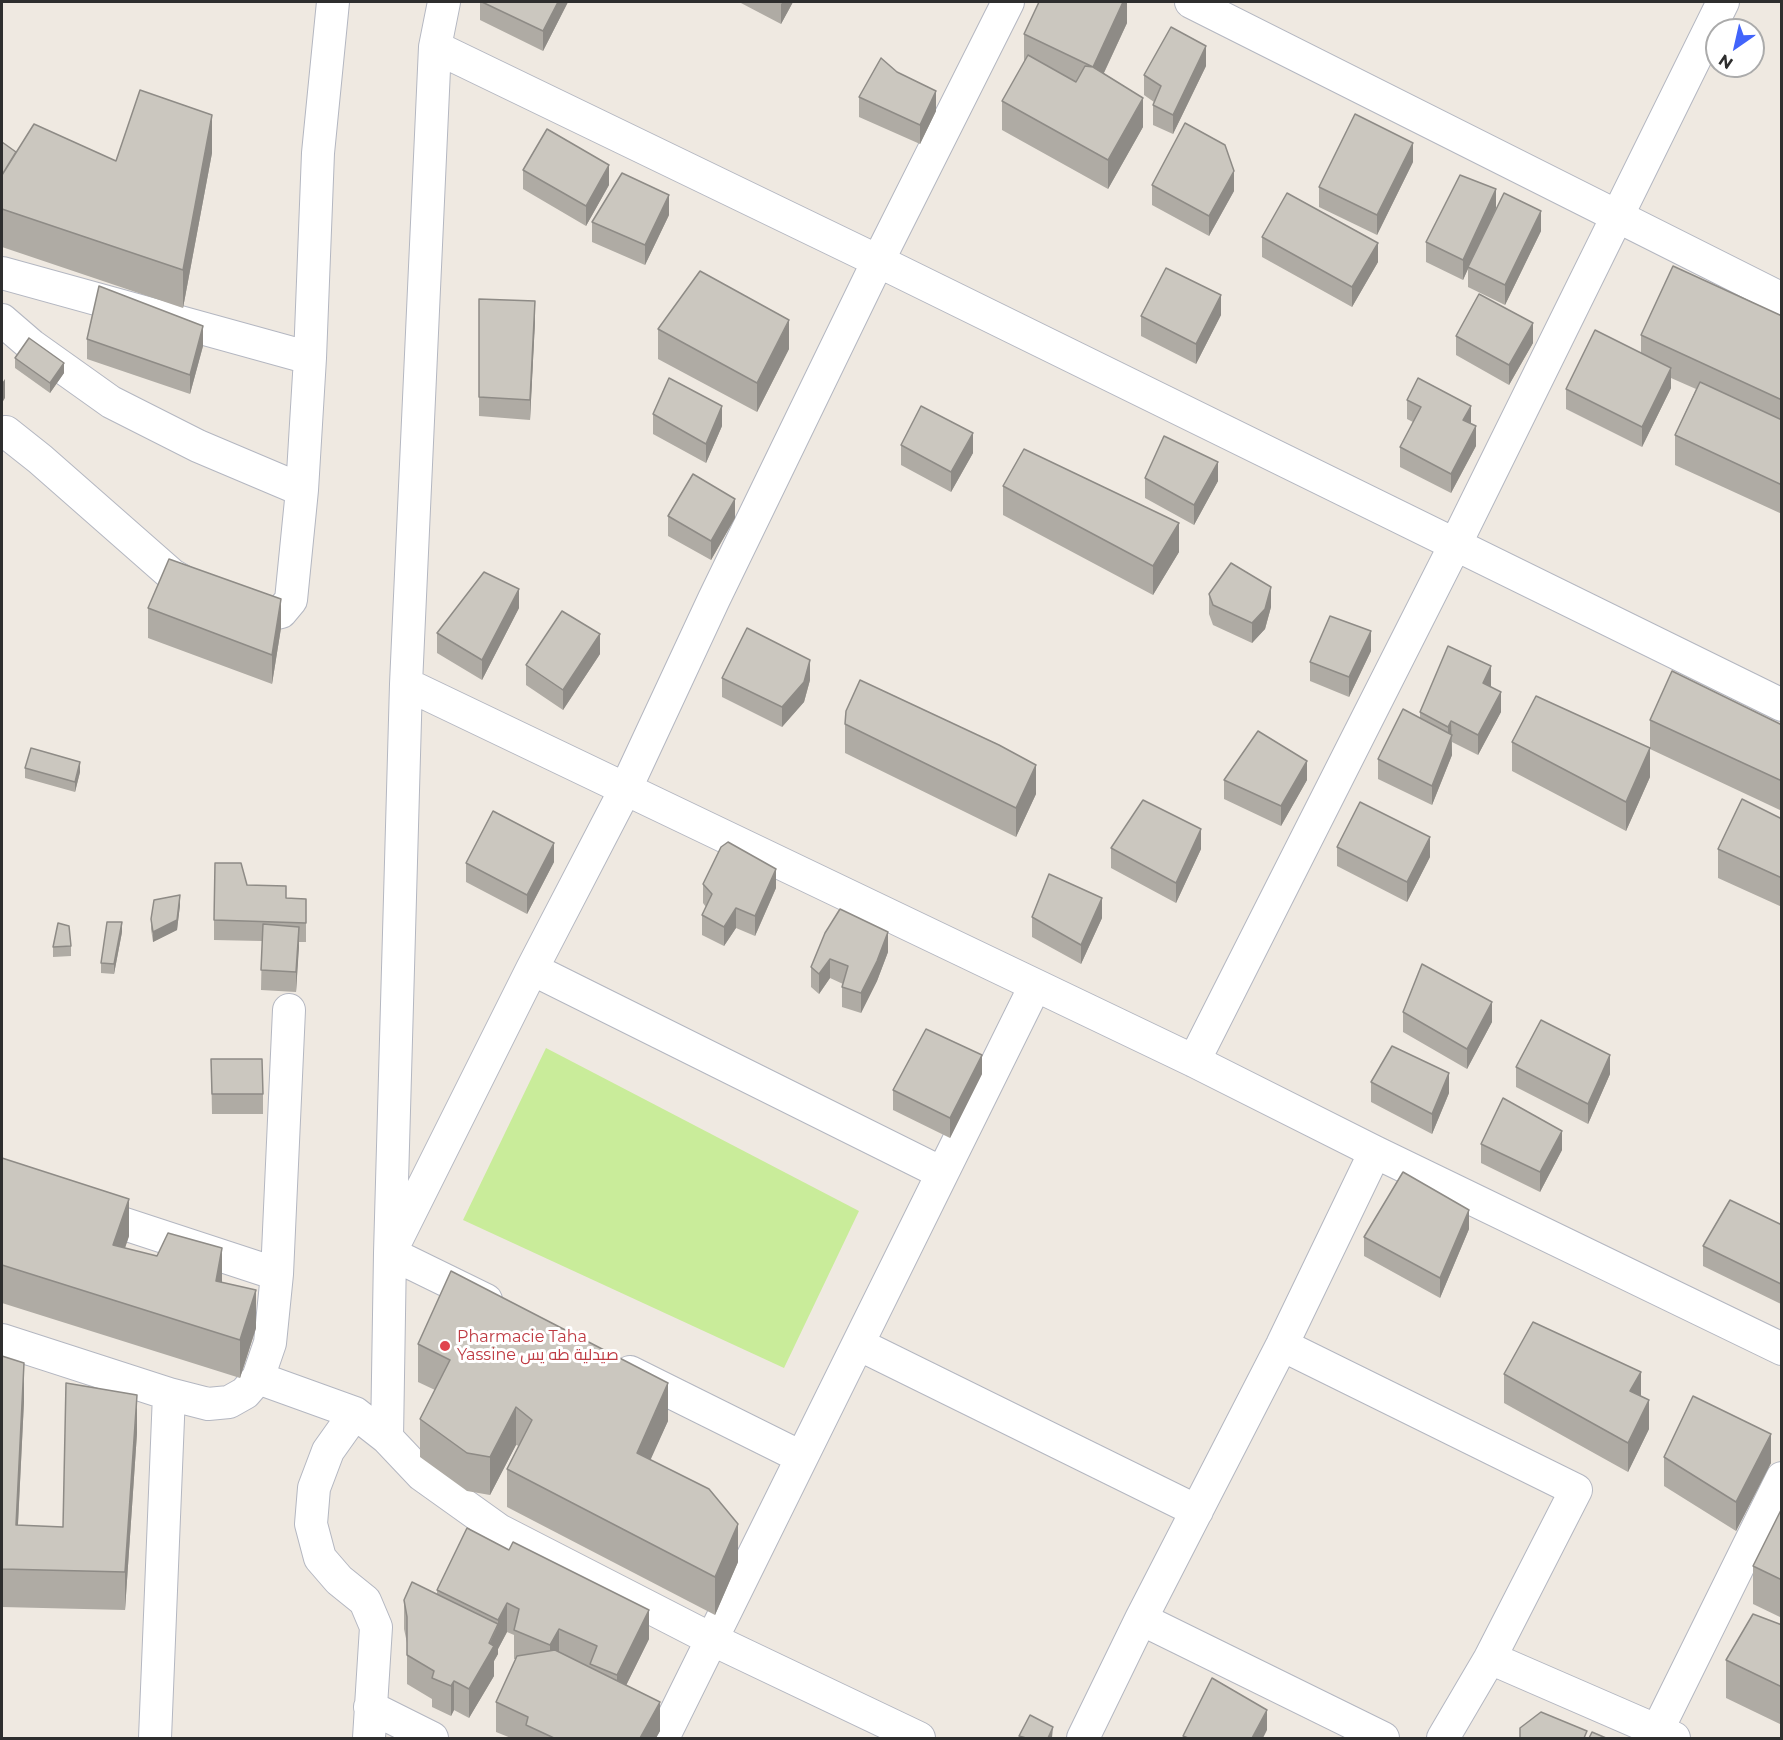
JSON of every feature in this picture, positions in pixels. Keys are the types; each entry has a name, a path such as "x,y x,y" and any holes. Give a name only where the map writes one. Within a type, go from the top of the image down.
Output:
{"street":[{"path":"6,432 172,575 207,595 239,609 265,616 281,612 291,600 302,490 310,358 318,153 333,2"},
{"path":"387,1438 406,684 435,46 444,2"},
{"path":"390,1253 532,969 626,789 714,599 878,261 1008,2"},
{"path":"1191,2 1782,299"},
{"path":"1194,1061 1455,545 1723,2"},
{"path":"435,46 1782,705"},
{"path":"2,273 310,358"},
{"path":"2,320 31,345 111,402 198,446 302,490"},
{"path":"406,684 1194,1061 1375,1152 1782,1349"},
{"path":"532,969 942,1173"},
{"path":"663,1738 1035,986"},
{"path":"2,1340 169,1394 208,1404 229,1402 245,1393 258,1378 270,1343 277,1274 289,1010"},
{"path":"1083,1738 1141,1619 1282,1345 1375,1152"},
{"path":"57,1201 277,1274"},
{"path":"390,1253 506,1310"},
{"path":"858,1344 1197,1511"},
{"path":"1282,1345 1576,1490 1490,1658 1443,1738"},
{"path":"601,1358 801,1457"},
{"path":"258,1378 355,1413 387,1438 422,1475 499,1530 711,1639 871,1728 919,1738"},
{"path":"155,1738 169,1394"},
{"path":"355,1413 328,1451 314,1488 311,1524 320,1558 339,1580 365,1601 376,1627 369,1738"},
{"path":"1490,1658 1666,1735 1782,1478"},
{"path":"1141,1619 1383,1738"},
{"path":"370,1707 432,1738"}],"green space":[{"path":"546,1048 859,1211 784,1368 463,1220"}],"building":[{"path":"482,2 558,2 543,31"},
{"path":"1039,2 1123,2 1093,67 1024,34"},
{"path":"1171,27 1206,46 1173,115 1153,105 1161,86 1144,75"},
{"path":"1028,55 1076,82 1085,66 1093,67 1143,98 1108,160 1002,101"},
{"path":"881,58 897,72 936,91 920,125 859,97"},
{"path":"140,90 212,115 183,270 2,209 2,175 34,124 116,161"},
{"path":"1355,114 1413,143 1377,215 1319,187"},
{"path":"1185,123 1225,145 1234,171 1209,216 1152,185"},
{"path":"547,129 609,165 586,206 523,170"},
{"path":"2,142 16,152 2,175"},
{"path":"622,173 669,195 645,245 592,222"},
{"path":"1460,175 1496,189 1463,260 1426,242"},
{"path":"1287,193 1378,243 1352,287 1262,237"},
{"path":"1504,193 1541,211 1505,285 1468,267"},
{"path":"1673,266 1782,316 1782,400 1641,335"},
{"path":"1166,268 1221,295 1196,344 1141,316"},
{"path":"700,271 789,320 757,383 658,329"},
{"path":"99,286 203,326 190,375 87,339"},
{"path":"1479,294 1533,323 1509,365 1456,336"},
{"path":"479,299 535,301 530,400 479,397"},
{"path":"1595,330 1671,368 1642,427 1566,389"},
{"path":"29,338 64,363 50,383 15,358"},
{"path":"669,378 722,406 706,444 653,414"},
{"path":"1418,378 1471,406 1463,420 1476,426 1451,474 1400,447 1421,407 1407,400"},
{"path":"1700,382 1782,420 1782,485 1675,435"},
{"path":"921,406 973,433 951,472 901,445"},
{"path":"1164,436 1218,462 1194,505 1145,478"},
{"path":"1024,449 1179,523 1153,566 1003,486"},
{"path":"693,474 735,499 711,541 668,516"},
{"path":"169,559 281,599 272,655 148,608"},
{"path":"1231,563 1271,587 1265,609 1252,623 1213,605 1209,594"},
{"path":"484,572 519,589 482,660 437,633"},
{"path":"562,611 600,634 563,690 526,665"},
{"path":"1330,616 1371,631 1349,677 1310,662"},
{"path":"747,628 810,660 804,682 782,707 722,678"},
{"path":"1448,646 1491,666 1483,683 1501,692 1478,735 1451,721 1448,727 1420,712"},
{"path":"1672,671 1782,725 1782,781 1650,720"},
{"path":"860,680 999,745 1036,765 1016,808 845,724 846,711"},
{"path":"1536,696 1650,748 1626,802 1512,742"},
{"path":"1403,709 1452,735 1432,786 1378,759"},
{"path":"1258,731 1307,761 1281,806 1224,780"},
{"path":"31,748 80,762 75,782 25,768"},
{"path":"1742,799 1782,819 1782,878 1718,849"},
{"path":"1143,800 1201,829 1176,883 1111,848"},
{"path":"1360,802 1430,837 1407,882 1337,847"},
{"path":"493,811 554,843 527,895 466,863"},
{"path":"728,842 776,869 755,916 736,908 724,927 702,915 712,894 703,884 721,847"},
{"path":"215,863 241,863 247,885 286,886 286,898 306,899 306,923 214,920"},
{"path":"1049,874 1102,898 1081,945 1032,917"},
{"path":"180,895 177,920 153,932 151,919 154,900"},
{"path":"840,909 888,932 861,993 842,987 848,966 830,959 819,974 811,967 825,933"},
{"path":"107,922 122,922 114,964 101,963"},
{"path":"58,923 69,926 71,946 53,947"},
{"path":"263,924 299,927 296,972 261,970"},
{"path":"1422,964 1492,1002 1467,1049 1403,1012"},
{"path":"1541,1020 1610,1055 1588,1104 1516,1067"},
{"path":"926,1029 982,1055 950,1118 893,1090"},
{"path":"1392,1046 1449,1073 1432,1114 1371,1082"},
{"path":"211,1059 262,1059 263,1094 212,1094"},
{"path":"1503,1098 1562,1131 1540,1172 1481,1144"},
{"path":"2,1158 129,1199 113,1245 157,1256 168,1233 222,1248 216,1281 256,1290 240,1340 2,1265"},
{"path":"1403,1172 1469,1210 1440,1278 1364,1237"},
{"path":"1730,1200 1782,1225 1781,1284 1703,1246"},
{"path":"451,1271 668,1383 637,1453 709,1489 738,1524 715,1577 507,1469 532,1420 516,1407 490,1457 467,1453 420,1419 450,1360 418,1344"},
{"path":"1533,1322 1641,1372 1630,1391 1649,1400 1628,1443 1504,1374"},
{"path":"2,1356 24,1363 16,1525 63,1527 66,1383 137,1395 125,1572 2,1569"},
{"path":"1693,1396 1771,1434 1736,1502 1664,1457"},
{"path":"1782,1508 1782,1580 1753,1566"},
{"path":"467,1528 509,1550 513,1542 649,1610 617,1675 590,1664 597,1646 559,1629 550,1645 514,1630 519,1609 507,1603 498,1620 437,1590"},
{"path":"412,1582 498,1624 489,1643 494,1646 469,1689 454,1681 451,1686 432,1678 434,1671 407,1655 407,1617 404,1600"},
{"path":"1753,1614 1782,1625 1782,1687 1726,1660"},
{"path":"555,1650 660,1702 640,1738 554,1738 526,1725 528,1717 496,1702 517,1656"},
{"path":"1212,1678 1267,1710 1252,1738 1188,1738 1183,1736"},
{"path":"1541,1712 1587,1731 1584,1738 1520,1738 1520,1728"},
{"path":"1030,1715 1053,1727 1048,1738 1019,1736"},
{"path":"1592,1732 1606,1738 1589,1738"}],"place":[{"name":"Pharmacie Taha Yassine صيدلية طه يس","path":"445,1346"}]}
